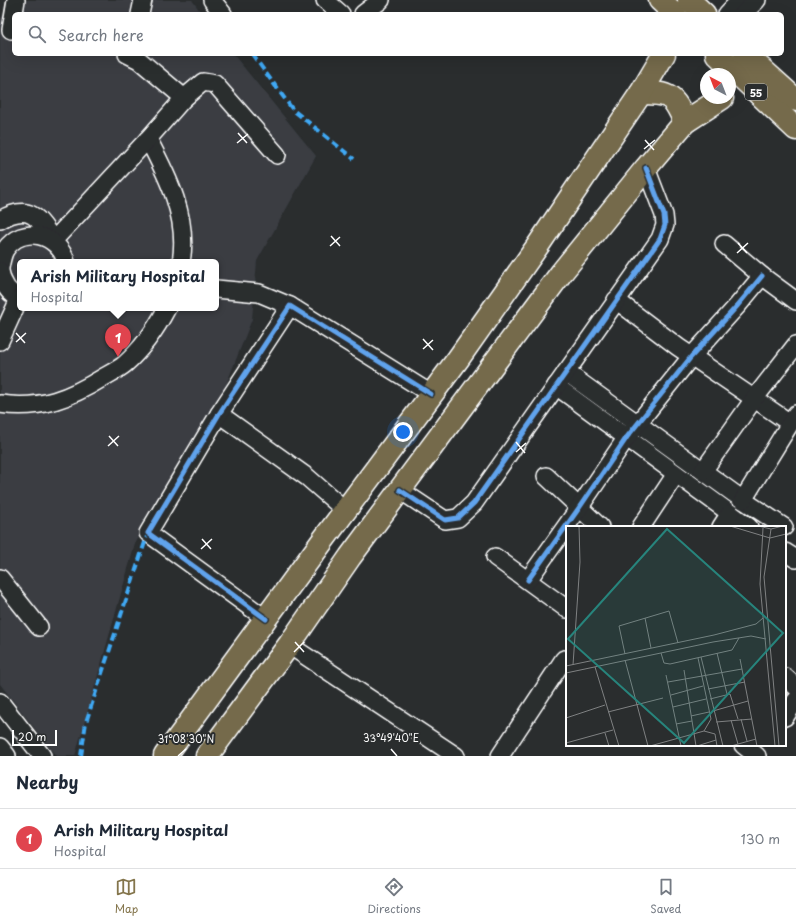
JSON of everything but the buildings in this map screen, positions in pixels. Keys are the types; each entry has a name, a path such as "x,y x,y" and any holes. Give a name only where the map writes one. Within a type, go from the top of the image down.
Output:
{"main road":[{"path":"673,8 694,12"},
{"path":"165,756 458,358 539,244 641,93 663,56"},
{"name":"55","path":"718,56 738,88 796,129"},
{"path":"747,56 796,100"},
{"path":"738,88 765,72"},
{"path":"641,93 661,93 670,97 678,106 685,122"},
{"path":"207,756 289,645 350,557 562,272 685,122 713,104"},
{"path":"485,320 512,338"},
{"path":"458,358 484,376"},
{"path":"324,539 350,557"}],"street":[{"path":"13,12 16,0"},
{"path":"140,12 143,0"},
{"path":"212,0 221,12"},
{"path":"324,0 339,12"},
{"path":"366,12 381,0"},
{"path":"729,12 740,0"},
{"path":"745,12 757,0"},
{"path":"8,30 12,15"},
{"path":"131,56 139,60 184,98"},
{"path":"53,241 184,98 203,82 215,84 277,155"},
{"path":"148,139 172,185 181,221 183,236 180,259"},
{"path":"400,490 445,520 458,518 474,503 660,238 665,225 664,215 646,168"},
{"path":"0,220 8,215 19,212 30,214 38,218 45,226 53,241"},
{"path":"17,298 5,286 0,269 1,259 6,249 13,242 23,237 33,235 44,236 53,241 60,248 65,255 66,259"},
{"path":"724,244 762,276 796,301"},
{"path":"567,526 632,431 691,357 762,276"},
{"path":"219,289 259,293 290,306 432,394"},
{"path":"616,300 691,357 754,399 793,418 743,500"},
{"path":"0,341 17,303"},
{"path":"266,619 148,533 219,414 290,306"},
{"path":"0,404 27,405 52,402 73,395 124,365 156,329 165,311"},
{"path":"707,497 710,476 754,399 796,345"},
{"path":"561,379 632,431 710,476 743,500 783,526"},
{"path":"219,414 307,477 345,510"},
{"path":"632,431 676,474 707,497 725,520 746,526"},
{"path":"642,526 676,474"},
{"path":"546,476 599,526"},
{"path":"528,580 566,527"},
{"path":"786,528 796,534"},
{"path":"786,553 796,559"},
{"path":"495,557 566,608"},
{"path":"0,578 38,627"},
{"path":"289,645 456,756"},
{"path":"500,756 564,659"},
{"path":"786,679 796,687"},
{"path":"786,715 796,700"},
{"path":"0,702 42,756"},
{"path":"744,746 758,756 765,746"},
{"path":"0,747 7,756"}],"shaded area":[{"path":"8,0 192,0 201,12 12,12 12,56 235,56 316,156 257,261 252,319 222,395 135,544 75,756 56,756 0,684 0,19 6,12"}],"marked path":[{"path":"253,56 293,110 354,159"},
{"path":"81,756 86,722 148,533"}],"cycle path":[{"path":"400,490 445,520 458,518 474,503 660,239 665,225 664,215 646,168"},
{"path":"566,526 627,437 691,357 762,276"},
{"path":"266,619 148,533 219,414 290,306 431,394"},
{"path":"528,580 566,526"}],"place":[{"name":"Arish Military Hospital","path":"118,357"}]}
